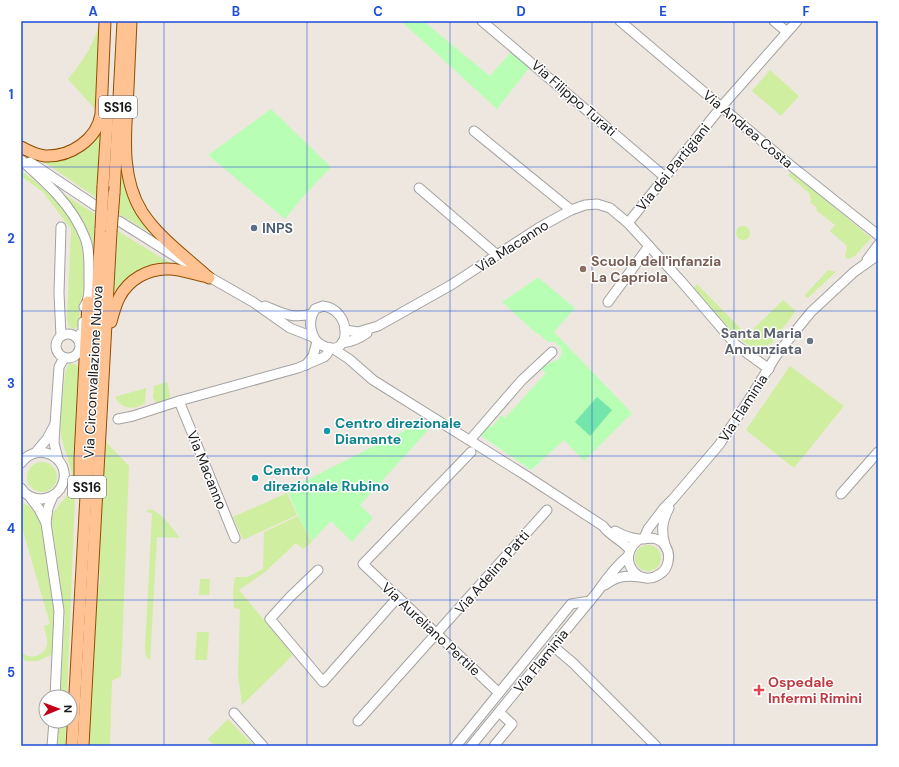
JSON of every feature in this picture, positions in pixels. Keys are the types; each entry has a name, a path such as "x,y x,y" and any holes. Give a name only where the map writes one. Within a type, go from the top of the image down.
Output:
{"main road":[{"path":"21,147 43,156 58,155 74,149 86,141 95,130 100,120 105,21"},
{"name":"Via Circonvallazione Nuova","path":"83,746 105,346 106,230 103,186 113,21"},
{"name":"Via Circonvallazione Nuova","path":"72,746 82,573 106,230 114,193 123,21"},
{"path":"130,21 125,147 128,173 133,193 141,210 156,230 209,278"},
{"path":"105,346 119,298 126,287 140,275 155,270 170,268 209,278"},
{"path":"82,573 80,458 88,302"}],"street":[{"name":"Via Filippo Turati","path":"482,21 665,177"},
{"name":"Via Andrea Costa","path":"620,21 789,164 878,235"},
{"path":"774,21 787,32"},
{"name":"Via dei Partigiani","path":"628,223 722,106 797,21"},
{"path":"474,131 571,210"},
{"path":"21,156 96,206"},
{"path":"21,160 46,182 60,197 70,210 85,238 89,254 88,302 84,307 83,331 77,338"},
{"path":"419,188 497,255"},
{"name":"Via Macanno","path":"342,343 363,336 371,329 430,298 540,226 584,205 598,204 610,208 628,223 736,345 769,369"},
{"path":"119,221 209,278 253,302 290,328 315,339 349,359 373,380 470,440 603,526 607,532 621,540 629,553"},
{"path":"62,227 59,293 61,336 57,342 56,349 60,356 64,358 72,358 76,356 80,348 77,338"},
{"name":"Via Flaminia","path":"862,266 878,244"},
{"path":"608,302 649,246"},
{"name":"Via Flaminia","path":"642,539 664,508 719,445 776,356 811,312 862,266 878,255"},
{"path":"253,302 289,316 295,317 311,314"},
{"path":"305,366 313,356 315,339 310,322 311,314 318,307 328,307 342,317 345,330 342,343 349,359"},
{"name":"Via Macanno","path":"345,330 358,332 371,329"},
{"path":"61,336 69,335 77,338"},
{"path":"118,419 134,416 179,401 305,366 324,357 328,354 331,348 342,343"},
{"path":"470,440 521,381 552,352"},
{"name":"Via Circonvallazione Nuova","path":"76,356 84,368"},
{"path":"30,497 46,499 58,492 63,484 64,475 54,443 59,367 64,358"},
{"name":"Via Macanno","path":"179,401 235,538"},
{"path":"21,463 29,454 46,440 55,425"},
{"path":"29,454 42,452 52,455 58,459"},
{"name":"Via Aureliano Pertile","path":"471,452 363,564 499,693"},
{"path":"841,494 878,452"},
{"path":"21,488 39,509 46,524"},
{"path":"53,496 48,508 46,524 59,611 55,689"},
{"name":"Via Flaminia","path":"666,548 662,535 662,526 664,517 673,499"},
{"name":"Via Adelina Patti","path":"358,721 547,510"},
{"path":"603,526 609,527 622,535 642,539 655,538 659,541 666,548 669,559 665,570 659,576 653,578 642,577 633,571 628,561 632,545 642,539"},
{"name":"Via Flaminia","path":"471,746 590,601 608,576 629,553"},
{"path":"318,570 270,619 322,682 398,597"},
{"name":"Via Flaminia","path":"598,591 613,579 628,576 642,577"},
{"path":"456,746 571,604 590,601"},
{"path":"553,646 573,662 656,746"},
{"path":"494,746 512,724 499,712"},
{"path":"234,713 263,746"},
{"path":"52,746 53,729"}],"green space":[{"path":"401,21 423,21 490,76 511,52 529,68 497,109"},
{"path":"100,22 95,109 68,79 87,52"},
{"path":"770,70 799,96 781,116 752,91"},
{"path":"271,109 331,167 301,199 285,219 208,155"},
{"path":"101,130 97,198 44,162 54,161 77,154 90,144"},
{"path":"122,147 123,169 157,237 118,213"},
{"path":"21,171 39,184 56,201 76,230 82,245 84,259 83,294 79,306 79,320 75,329 69,327 67,319 71,229 43,192 21,176"},
{"path":"792,172 871,238 855,256 848,259 845,256 847,246 830,231 835,225 816,210 817,208 810,202 811,200 809,193 788,175"},
{"path":"62,193 95,214 93,247 83,222"},
{"path":"740,226 746,226 750,230 750,236 746,240 740,240 736,236 736,230"},
{"path":"118,231 170,263 151,265 137,272 130,277 114,298"},
{"path":"828,270 836,272 808,298 806,297 805,295"},
{"path":"537,278 575,308 554,332 632,413 584,461 564,440 531,470 480,435 489,425 492,427 502,415 505,418 546,373 541,368 558,360 562,354 561,348 555,342 548,342 538,333 537,334 502,302"},
{"path":"697,284 747,335 783,300 796,311 771,344 757,350 736,336 694,288"},
{"path":"70,363 77,365 80,372 67,689 60,689 65,617 51,518 53,513 68,494 72,485 72,473 61,434 61,412 65,373"},
{"path":"790,366 844,406 794,468 746,430"},
{"path":"167,382 170,399 159,403 155,402 153,397 154,386"},
{"path":"146,388 145,403 141,406 128,408 121,404 115,397"},
{"path":"597,397 612,410 590,436 575,422"},
{"path":"416,418 431,427 360,505 373,518 352,542 331,521 312,541 287,490 404,431"},
{"path":"106,442 129,466 121,676 112,681 110,746 88,746 96,600 100,581 99,559"},
{"path":"42,462 53,466 57,477 53,488 42,492 31,488 27,477 31,466"},
{"path":"287,493 297,515 243,540 233,517"},
{"path":"21,502 34,509 42,522 55,619 53,654 38,661 25,661 21,652 28,656 40,655 47,645 44,626 50,624 21,524"},
{"path":"149,509 162,516 180,538 157,537 150,661 146,656 145,649 152,513 146,512"},
{"path":"298,516 312,542 303,549 296,543 265,572 239,590 293,655 242,705 238,675 240,609 234,608 233,591 235,577 247,577 263,569 264,532"},
{"path":"648,545 657,549 661,558 657,567 648,571 639,567 635,558 639,549"},
{"path":"200,579 210,579 209,595 199,595"},
{"path":"197,632 209,632 207,660 195,660"},
{"path":"228,719 254,746 214,746 208,739"},
{"path":"58,729 66,729 65,746 57,746"}],"place":[{"name":"INPS","path":"254,228"},
{"name":"Scuola dell'infanzia La Capriola","path":"583,269"},
{"name":"Santa Maria Annunziata","path":"810,341"},
{"name":"Centro direzionale Diamante","path":"327,431"},
{"name":"Centro direzionale Rubino","path":"255,478"},
{"name":"Ospedale Infermi Rimini","path":"759,690"}]}
